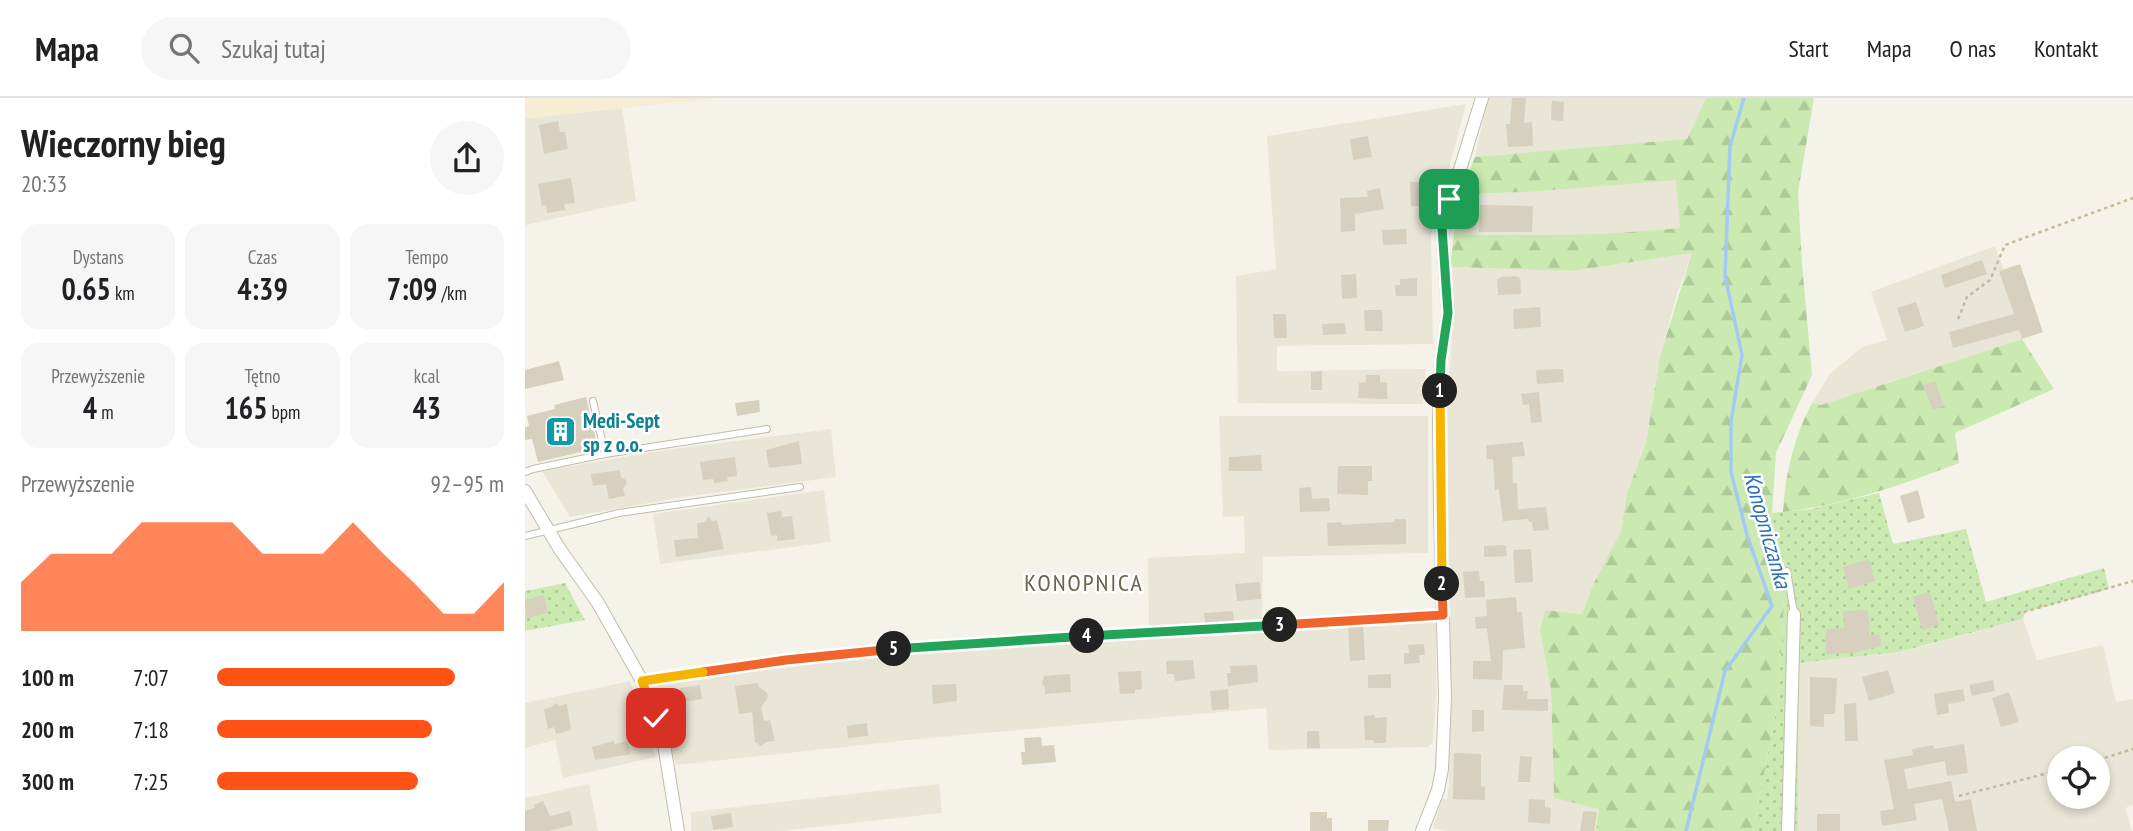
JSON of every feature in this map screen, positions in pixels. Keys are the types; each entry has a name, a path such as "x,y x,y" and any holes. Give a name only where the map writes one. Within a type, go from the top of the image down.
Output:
{"street":[{"path":"1422,831 1438,790 1445,698 1440,411 1441,360 1448,313 1442,228 1482,98"},
{"path":"525,491 598,603 642,681 664,744 678,831"},
{"path":"1788,831 1794,614"}],"lane":[{"path":"593,401 605,454"},
{"path":"525,472 605,454 768,429"},
{"path":"525,536 619,513 800,488"},
{"path":"1787,570 1794,614"},
{"path":"1388,618 1443,615"},
{"path":"642,681 786,660 934,645 1262,626"}],"path":[{"path":"1958,319 1966,297 1990,280 2005,245 2133,198"},
{"path":"2017,614 2133,581"},
{"path":"1262,626 1388,618"},
{"path":"2110,756 2133,749"},
{"path":"1959,796 2047,773"}],"shaded area":[{"path":"525,98 715,98 525,119"},
{"path":"1488,98 1706,98 1687,139 1475,157"},
{"path":"1466,104 1431,236 1433,344 1277,346 1277,371 1426,369 1423,404 1238,403 1236,276 1276,269 1267,136"},
{"path":"622,107 636,201 525,225 525,118"},
{"path":"1677,179 1680,228 1570,236 1454,234 1460,194 1528,192"},
{"path":"1995,246 2004,269 2000,271 2022,339 1821,405 1812,403 1830,374 1862,347 1887,340 1871,292"},
{"path":"1692,253 1677,294 1660,356 1646,443 1627,493 1621,531 1593,585 1582,614 1545,610 1540,630 1551,689 1554,798 1599,809 1596,831 1447,831 1433,828 1442,799 1447,799 1449,784 1444,511 1445,411 1454,306 1450,267 1572,271"},
{"path":"1219,416 1428,416 1428,553 1263,557 1262,621 1149,629 1148,558 1245,553 1244,516 1223,517"},
{"path":"831,429 836,477 683,497 570,517 542,471 672,449"},
{"path":"824,490 831,542 660,564 653,514"},
{"path":"1436,619 1436,698 1433,743 1428,747 1269,750 1266,708 918,739 676,765 652,688 654,684 803,663 933,650"},
{"path":"2023,619 2037,660 2103,645 2116,702 2133,699 2133,805 2125,808 2132,831 1798,831 1799,663 1902,652"},
{"path":"630,681 656,757 563,778 555,740 525,748 525,703"},
{"path":"589,784 598,831 525,831 525,798"},
{"path":"939,784 942,813 781,831 691,831 691,812"}],"green space":[{"path":"1706,98 1814,98 1798,192 1812,375 1776,453 1772,513 1784,607 1778,701 1753,831 1596,831 1599,809 1554,798 1551,689 1540,630 1545,610 1582,614 1593,585 1621,531 1627,493 1646,443 1660,356 1692,253 1572,271 1450,267 1454,234 1567,235 1680,228 1676,180 1528,192 1460,194 1475,157 1687,139"},
{"path":"2022,339 2054,389 1955,433 1959,463 1851,499 1783,512 1791,456 1812,403 1821,405"},
{"path":"1879,493 1893,544 1966,529 1986,602 2104,568 2109,589 2025,612 2023,619 1899,652 1799,663 1798,831 1753,831 1778,701 1784,607 1772,513 1811,509"},
{"path":"565,583 585,620 525,631 525,591"}],"building":[{"path":"1512,98 1526,98 1524,123 1532,122 1533,146 1508,147 1506,124 1510,124"},
{"path":"1552,101 1564,102 1563,121 1551,120"},
{"path":"558,121 560,132 565,132 568,149 544,154 539,125"},
{"path":"1368,136 1372,157 1353,160 1350,139"},
{"path":"571,178 575,203 564,204 565,210 547,213 546,205 542,206 538,184"},
{"path":"1410,182 1421,182 1422,206 1411,206"},
{"path":"1380,188 1384,209 1355,214 1355,231 1341,232 1340,198 1368,197 1367,191"},
{"path":"1480,205 1533,206 1532,232 1479,232"},
{"path":"1406,229 1407,244 1383,245 1382,230"},
{"path":"1982,260 1987,274 1945,288 1941,275"},
{"path":"2020,264 2043,332 2022,339 2019,330 1953,348 1949,332 2014,314 1999,271"},
{"path":"1356,274 1357,298 1342,299 1341,275"},
{"path":"1515,276 1520,278 1521,294 1498,295 1497,279"},
{"path":"1417,278 1417,296 1396,296 1395,285 1400,285 1400,279"},
{"path":"1916,302 1924,326 1905,332 1897,308"},
{"path":"1540,307 1541,327 1514,329 1513,309"},
{"path":"1364,310 1382,310 1383,331 1365,331"},
{"path":"1273,314 1286,314 1287,338 1274,338"},
{"path":"1345,323 1346,334 1323,335 1322,324"},
{"path":"559,361 564,380 525,389 525,370"},
{"path":"1563,369 1564,382 1537,384 1536,370"},
{"path":"1322,371 1322,390 1311,390 1311,372"},
{"path":"1366,375 1380,375 1380,382 1387,383 1387,399 1358,398 1359,383 1366,382"},
{"path":"1935,381 1944,406 1933,410 1923,385"},
{"path":"1539,392 1542,422 1531,423 1529,404 1523,405 1521,394"},
{"name":"Medi-Sept sp z o.o.","path":"586,397 598,448 538,462 532,439 525,440 525,427 529,426 527,416 555,409 554,405"},
{"path":"759,400 760,412 737,416 735,403"},
{"path":"799,441 802,464 769,468 766,450"},
{"path":"1523,442 1525,456 1512,457 1518,509 1546,507 1549,530 1533,531 1532,522 1528,519 1503,521 1499,489 1495,490 1493,459 1487,459 1486,445"},
{"path":"1261,455 1262,471 1229,471 1229,457"},
{"path":"735,457 737,476 727,477 728,481 714,483 713,479 703,480 700,462"},
{"path":"1338,466 1372,466 1368,495 1337,494"},
{"path":"620,470 621,477 627,484 623,489 625,496 609,499 606,484 593,486 591,474"},
{"path":"1311,487 1312,499 1329,498 1330,511 1300,512 1299,488"},
{"path":"1918,490 1925,518 1908,523 1900,496"},
{"path":"781,511 782,517 792,516 795,539 777,541 777,535 771,536 767,513"},
{"path":"708,516 712,521 717,520 724,549 676,557 674,540 698,538 697,523 705,522"},
{"path":"1394,519 1406,519 1406,544 1328,546 1327,523 1341,522 1341,525 1394,522"},
{"path":"1506,545 1507,556 1484,557 1484,546"},
{"path":"1531,549 1533,582 1515,583 1513,550"},
{"path":"1869,559 1875,581 1849,589 1843,567"},
{"path":"1479,571 1480,581 1484,581 1485,597 1465,598 1463,572"},
{"path":"1260,582 1261,599 1237,601 1235,584"},
{"path":"1930,592 1939,625 1922,630 1913,597"},
{"path":"544,595 548,613 527,618 525,600"},
{"path":"1516,597 1517,612 1522,612 1525,648 1503,650 1502,680 1473,679 1473,661 1491,661 1487,628 1476,629 1475,617 1487,616 1486,600"},
{"path":"1868,610 1870,636 1879,634 1882,646 1852,653 1826,654 1826,629 1844,628 1843,611"},
{"path":"1233,611 1234,622 1205,624 1204,613"},
{"path":"1363,623 1365,660 1350,661 1348,624"},
{"path":"1424,644 1425,655 1419,655 1420,663 1404,664 1404,653 1409,653 1408,645"},
{"path":"1193,660 1195,679 1175,681 1174,674 1167,674 1166,661"},
{"path":"1257,665 1258,682 1228,686 1227,673 1231,673 1230,666"},
{"path":"1888,670 1895,693 1869,701 1862,677"},
{"path":"1141,671 1142,689 1135,690 1135,693 1120,694 1118,672"},
{"path":"1070,674 1071,692 1045,694 1042,684 1044,676"},
{"path":"1391,674 1391,688 1368,688 1368,675"},
{"path":"1810,677 1837,678 1835,714 1824,714 1824,727 1810,726"},
{"path":"1993,680 1995,691 1972,696 1969,685"},
{"path":"758,683 767,693 768,698 761,707 764,721 770,720 775,741 761,746 755,742 752,712 739,714 735,686"},
{"path":"956,684 957,701 933,704 932,685"},
{"path":"700,685 702,699 682,702 680,688"},
{"path":"1504,685 1523,685 1523,691 1528,691 1527,699 1548,699 1548,711 1502,710"},
{"path":"1228,689 1229,709 1212,710 1210,691"},
{"path":"1963,689 1965,701 1948,704 1949,713 1937,715 1934,694"},
{"path":"2009,692 2019,722 2001,727 1992,698"},
{"path":"555,703 559,706 567,704 571,730 556,734 554,727 548,729 544,709"},
{"path":"1856,703 1858,741 1845,741 1844,704"},
{"path":"1472,710 1484,710 1484,731 1472,732"},
{"path":"1375,715 1375,718 1387,717 1386,743 1365,740 1364,716"},
{"path":"867,723 868,736 848,738 847,726"},
{"path":"1307,731 1319,731 1320,748 1307,748"},
{"path":"1041,737 1042,746 1054,745 1056,762 1022,765 1024,738"},
{"path":"614,741 615,744 627,741 631,754 595,760 592,747"},
{"path":"1964,744 1968,773 1947,776 1945,761 1904,769 1908,789 1951,781 1955,802 1971,799 1977,831 1949,831 1942,799 1914,804 1917,820 1882,826 1880,811 1894,809 1884,760 1913,755 1912,749 1933,745 1934,749"},
{"path":"1454,753 1481,754 1481,786 1485,787 1485,800 1453,799"},
{"path":"1520,756 1532,757 1530,782 1518,782"},
{"path":"1529,799 1545,800 1545,807 1551,808 1550,824 1528,822"},
{"path":"543,801 550,816 570,811 573,825 549,831 525,831 525,811"},
{"path":"1583,811 1597,812 1594,831 1580,831"},
{"path":"1310,812 1327,812 1327,818 1332,818 1332,831 1310,831"},
{"path":"731,813 733,827 713,830 711,816"},
{"path":"1817,814 1840,814 1840,831 1817,831"},
{"path":"1368,820 1389,820 1388,831 1368,831"}],"waterway":[{"name":"Konopniczanka","path":"1686,831 1725,671 1772,606 1747,535 1731,472 1731,422 1742,355 1725,276 1730,146 1744,98"}],"place":[{"name":"Medi-Sept sp z o.o.","path":"560,432"}],"district":[{"name":"KONOPNICA","path":"1084,582"}],"route":[{"path":"656,718 642,681 786,660 934,645 1443,615 1440,411 1441,360 1448,313 1442,228 1449,199"}]}
